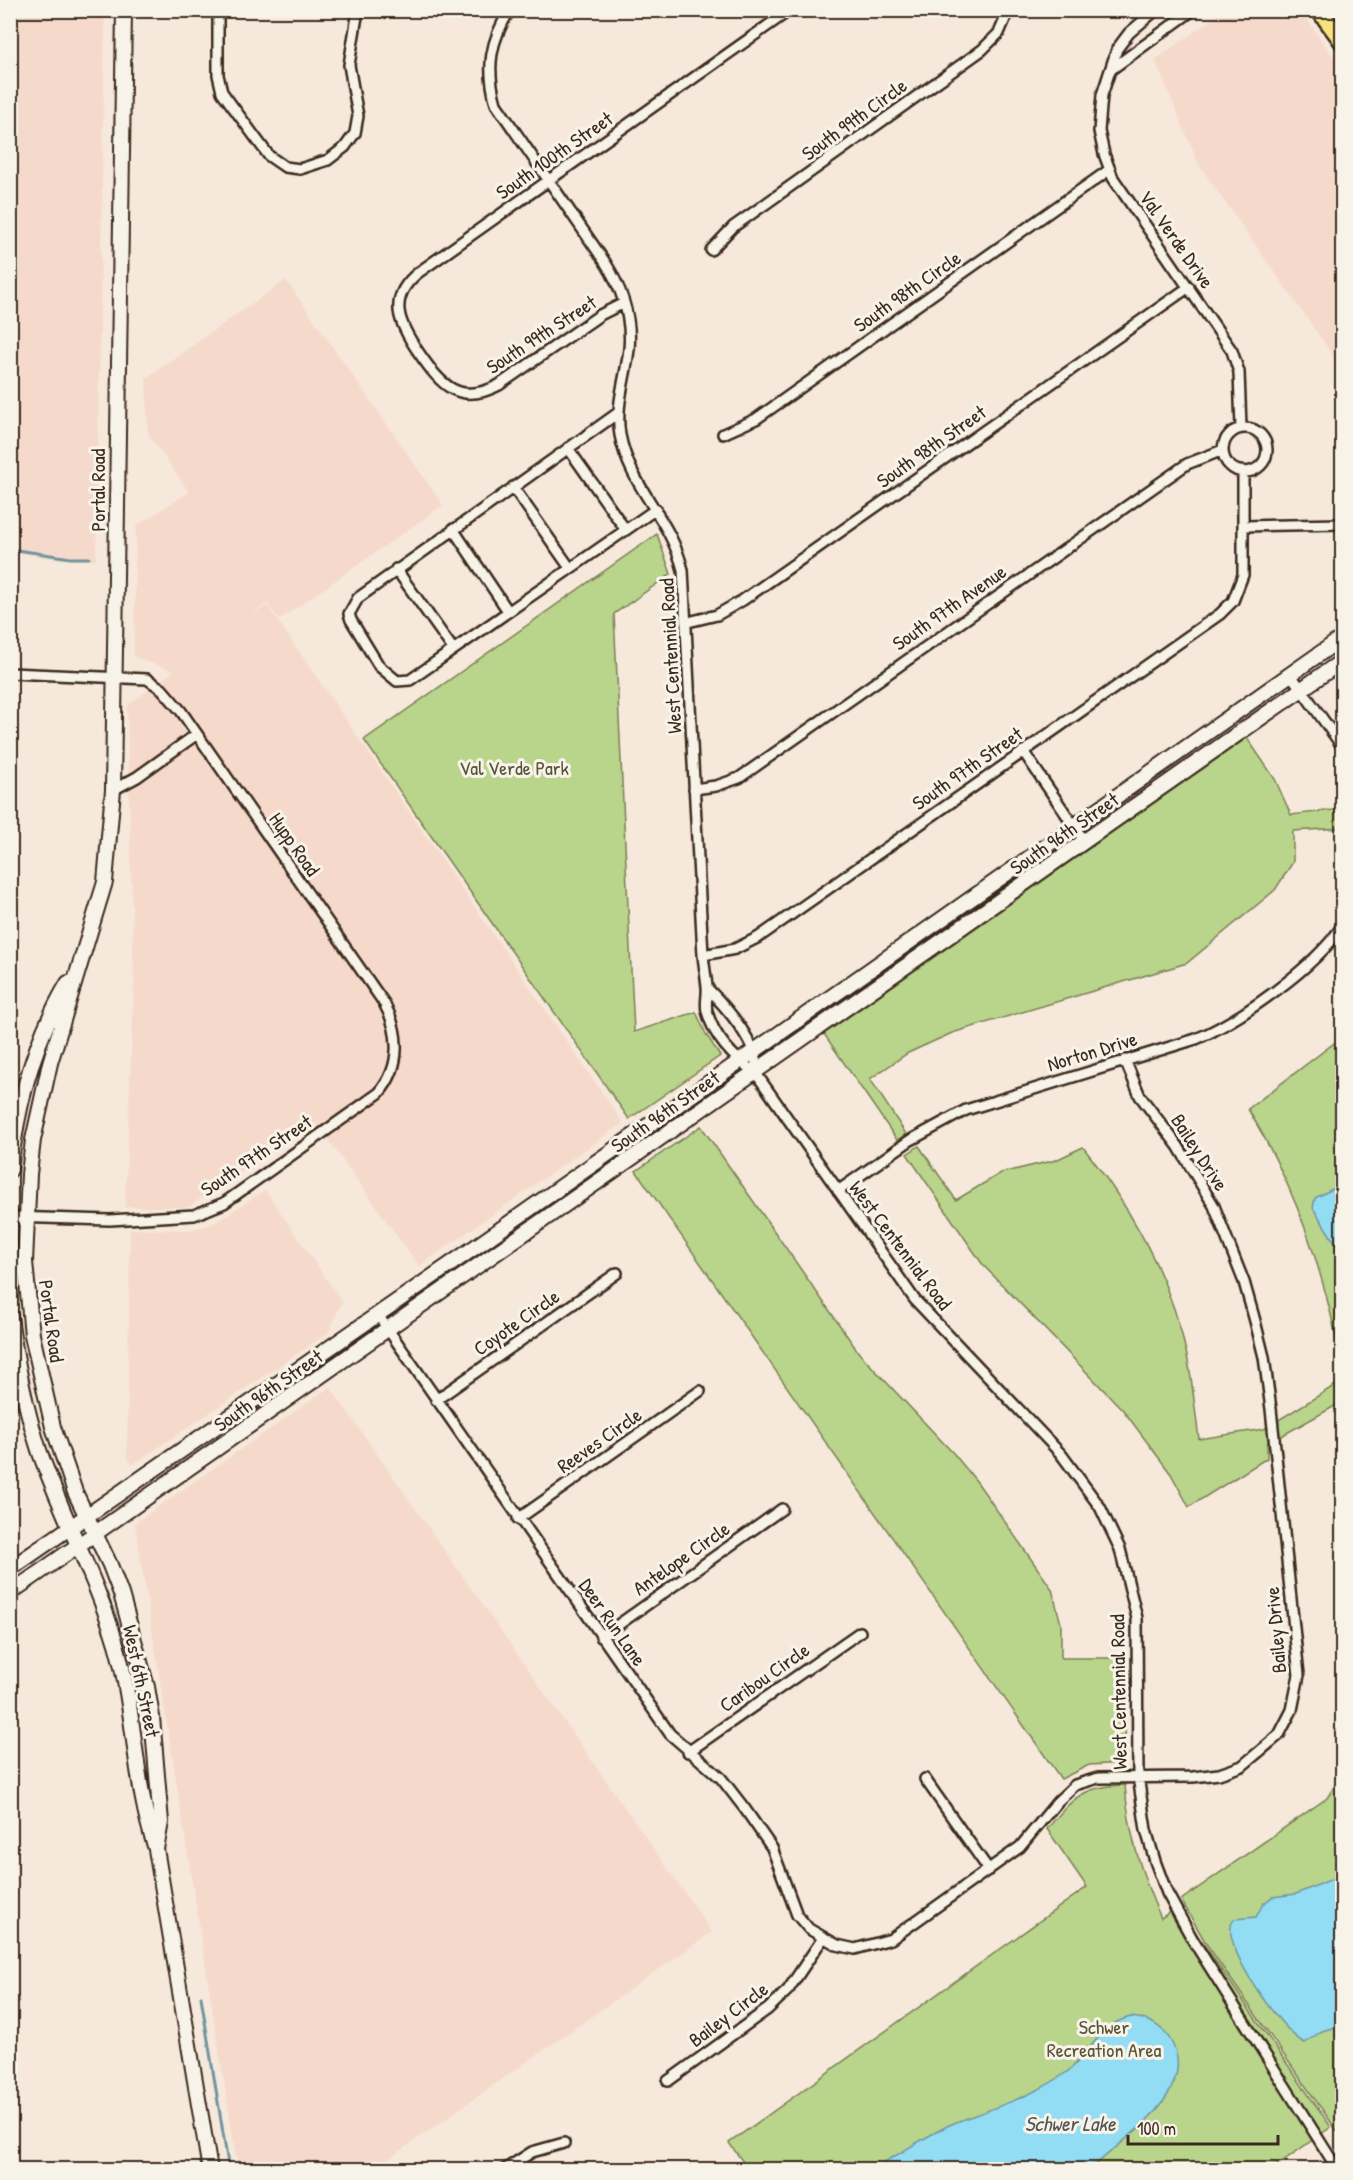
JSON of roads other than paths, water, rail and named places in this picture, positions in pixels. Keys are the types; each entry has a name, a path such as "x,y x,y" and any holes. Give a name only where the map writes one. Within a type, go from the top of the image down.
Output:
{"main road":[{"name":"Portal Road","path":"96,1534 65,1466 42,1387 28,1306 26,1218 30,1163 41,1101 78,966 105,882 110,849 115,676 124,10"},
{"path":"1319,10 1342,41"},
{"name":"South 96th Street","path":"10,1569 378,1316 754,1051 1071,821 1292,675 1342,639"},
{"name":"South 96th Street","path":"10,1593 1342,661"},
{"name":"Portal Road","path":"10,1170 18,1118 35,1055 55,1005 78,966"},
{"name":"Portal Road","path":"10,1316 28,1412 39,1450 70,1526"},
{"name":"West 6th Street","path":"70,1526 97,1586 117,1648 132,1715 143,1805 156,1849 210,2169"},
{"name":"West 6th Street","path":"96,1534 121,1594 147,1687 152,1717 160,1812 156,1849"}],"street":[{"path":"218,10 218,75 222,92 269,156 285,167 307,168 323,163 337,154 355,133 358,116 349,65 358,10"},
{"name":"West Centennial Road","path":"510,10 494,41 490,56 491,86 504,117 610,270 624,303 629,342 618,413 627,462 638,484 671,532 681,561 688,622 703,955 708,989 706,1009 713,1026 738,1062 755,1072 915,1300 1061,1454 1100,1507 1120,1549 1137,1618 1138,1776 1146,1830 1167,1893 1194,1942 1338,2169"},
{"name":"South 100th Street","path":"421,357 406,336 399,315 400,298 407,284 419,272 790,10"},
{"name":"South 99th Circle","path":"711,250 733,227 986,46 1002,28 1009,10"},
{"name":"Val Verde Drive","path":"1156,10 1129,33 1117,49 1113,68 1103,89 1099,114 1100,138 1108,170 1226,339 1236,360 1241,428"},
{"path":"1113,68 1193,10"},
{"name":"South 98th Circle","path":"723,434 756,419 1108,170"},
{"name":"South 98th Street","path":"688,622 717,615 743,600 1190,287"},
{"name":"South 99th Street","path":"421,357 446,386 464,393 483,392 499,385 600,315 624,303"},
{"path":"618,413 396,569 358,598 349,614 363,643 379,666 398,681 410,680 656,509"},
{"path":"1241,428 1259,433 1266,443 1267,450 1263,463 1257,468 1244,471 1228,464 1223,450 1230,434 1241,428"},
{"path":"568,448 625,529"},
{"name":"South 97th Avenue","path":"694,789 735,780 1187,464 1223,450"},
{"path":"1244,471 1244,526 1342,524"},
{"path":"513,487 570,568"},
{"name":"South 97th Street","path":"703,955 735,949 759,937 1220,614 1233,602 1243,576 1244,526"},
{"path":"453,529 508,611"},
{"path":"396,569 453,649"},
{"path":"10,673 115,676"},
{"path":"1292,675 1342,746"},
{"name":"Hupp Road","path":"115,676 147,679 162,689 197,734 384,1003 395,1028 398,1051 391,1072"},
{"path":"113,790 137,777 197,734"},
{"path":"1023,751 1085,842"},
{"name":"Norton Drive","path":"838,1191 909,1141 957,1114 1026,1089 1196,1039 1241,1017 1321,951 1342,926"},
{"path":"708,989 722,1003 754,1051 758,1063 755,1072"},
{"name":"Bailey Drive","path":"824,1938 837,1945 855,1949 891,1939 1020,1847 1074,1785 1098,1778 1219,1774 1242,1766 1279,1735 1292,1710 1299,1675 1271,1409 1264,1357 1256,1321 1244,1282 1214,1206 1179,1146 1140,1096 1125,1060"},
{"name":"South 97th Street","path":"10,1217 110,1220 194,1215 224,1203 379,1093 388,1083 391,1072"},
{"name":"Coyote Circle","path":"436,1400 617,1273"},
{"name":"Deer Run Lane","path":"378,1316 670,1734 688,1752 721,1778 772,1848 797,1915 809,1929 824,1938"},
{"name":"Reeves Circle","path":"518,1519 700,1391"},
{"name":"Antelope Circle","path":"601,1637 782,1509"},
{"name":"Caribou Circle","path":"688,1752 860,1632"},
{"path":"925,1779 989,1870"},
{"name":"Bailey Circle","path":"668,2081 768,2009 788,1990 824,1938"},
{"path":"504,2169 532,2152 564,2143"}],"water":[{"path":"1342,1184 1342,1254 1313,1208 1315,1198"},
{"path":"1342,1875 1342,2025 1322,2031 1305,2043 1282,2023 1254,1986 1234,1946 1231,1930 1234,1919 1256,1917 1263,1904 1272,1897 1296,1894"},
{"name":"Schwer Lake","path":"1131,2017 1155,2024 1168,2037 1177,2062 1175,2080 1166,2098 1152,2114 1091,2169 870,2169 943,2128 1026,2095 1054,2081 1075,2065 1103,2032 1120,2020"}],"waterway":[{"path":"10,549 71,558 89,558"},
{"path":"201,1997 229,2170"}],"park label":[{"name":"Val Verde Park","path":"514,767"},
{"name":"Schwer Recreation Area","path":"1104,2038"}]}
